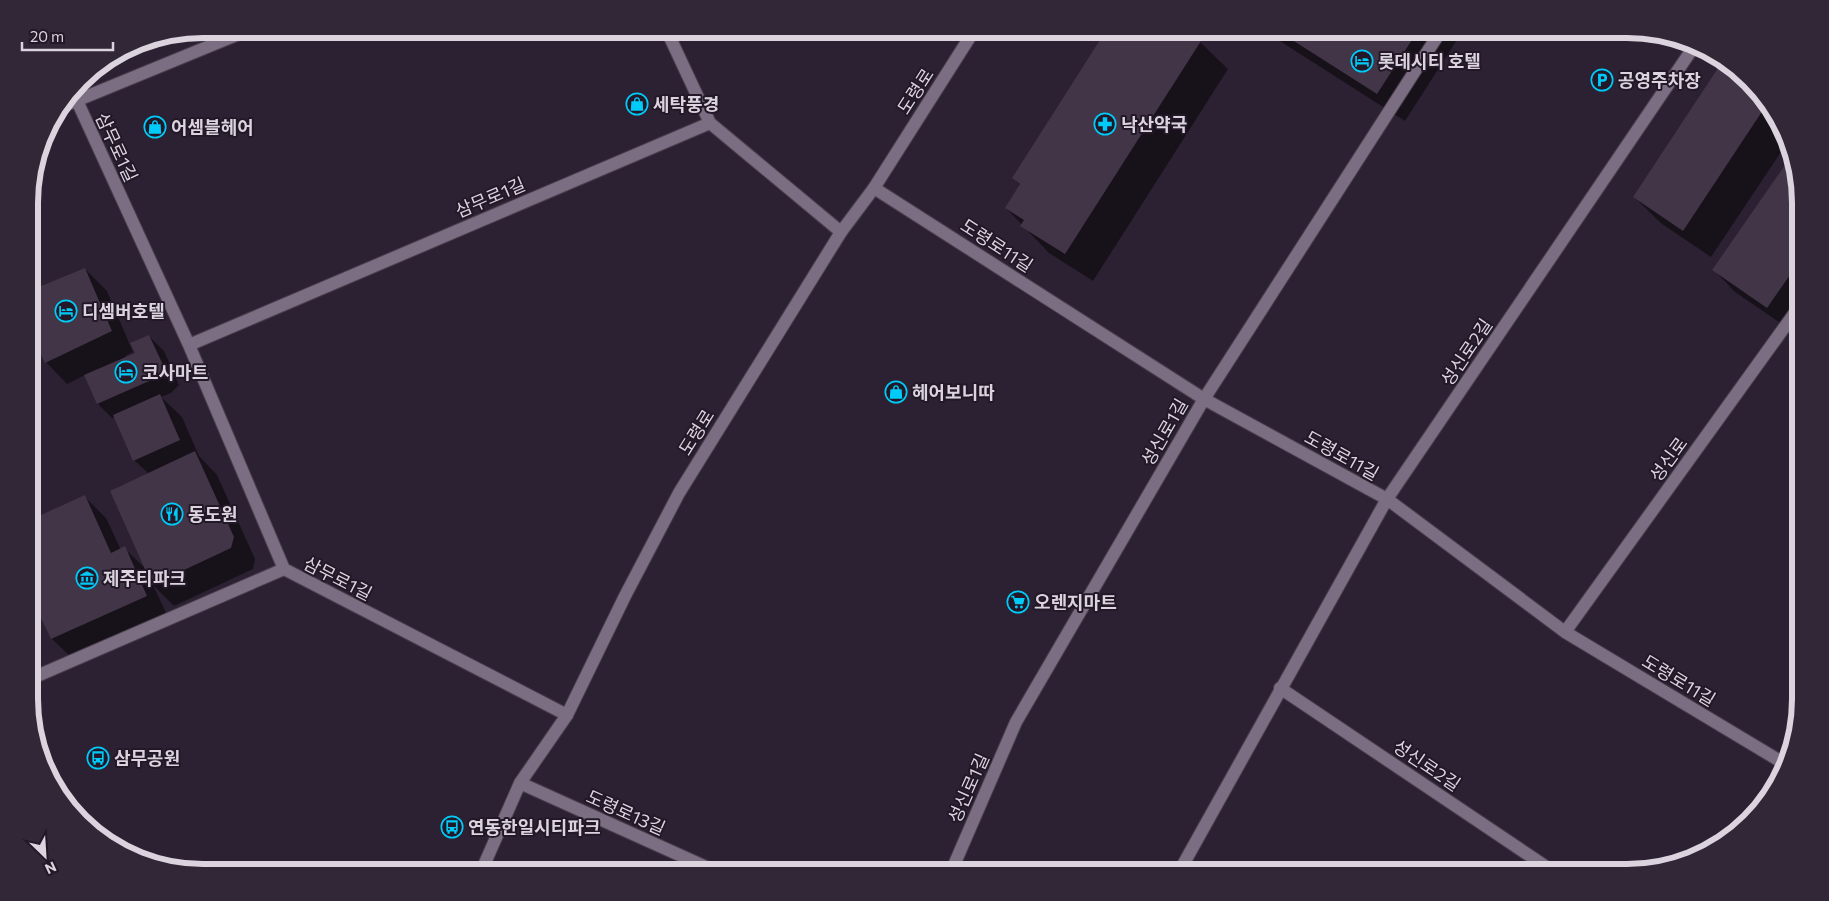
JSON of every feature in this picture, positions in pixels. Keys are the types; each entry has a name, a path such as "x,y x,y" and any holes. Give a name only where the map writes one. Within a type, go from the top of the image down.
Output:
{"street":[{"path":"77,95 227,38"},
{"path":"670,38 710,123 841,232"},
{"name":"도령로","path":"485,864 520,783 567,715 625,596 679,493 841,232 874,188 969,38"},
{"name":"성신로1길","path":"955,863 1016,722 1204,399 1436,38"},
{"name":"성신로2길","path":"1184,863 1387,499 1691,51"},
{"name":"삼무로1길","path":"75,98 189,345 284,569 567,715"},
{"name":"삼무로1길","path":"189,345 710,123"},
{"name":"도령로11길","path":"874,188 1204,399 1387,499 1565,632 1779,761"},
{"name":"성신로","path":"1565,632 1792,317"},
{"path":"38,676 284,569"},
{"name":"성신로2길","path":"1280,688 1541,863"},
{"name":"도령로13길","path":"520,783 699,864"}],"building":[{"path":"1101,38 1196,38 1201,41 1065,254 1020,226 1024,220 1005,208 1020,184 1012,178"},
{"name":"롯데시티 호텔","path":"1289,38 1413,38 1377,94"},
{"path":"1719,66 1743,86 1763,111 1683,231 1633,197"},
{"path":"1787,163 1792,203 1792,272 1767,308 1712,270"},
{"name":"디셈버호텔","path":"85,268 112,331 45,363 38,349 38,287"},
{"name":"코사마트","path":"149,335 165,369 156,378 97,404 84,375 135,353 130,343"},
{"name":"코사마트","path":"160,394 180,440 133,461 113,415"},
{"name":"동도원","path":"195,451 234,537 231,548 152,585 110,491"},
{"name":"제주티파크","path":"85,495 111,553 125,546 147,596 51,639 38,612 38,591 41,590 38,583 38,516"}],"place":[{"name":"롯데시티 호텔","path":"1362,61"},
{"name":"공영주차장","path":"1602,80"},
{"name":"세탁풍경","path":"637,104"},
{"name":"낙산약국","path":"1105,124"},
{"name":"어셈블헤어","path":"155,127"},
{"name":"디셈버호텔","path":"66,311"},
{"name":"코사마트","path":"126,372"},
{"name":"헤어보니따","path":"896,392"},
{"name":"동도원","path":"172,514"},
{"name":"제주티파크","path":"87,578"},
{"name":"오렌지마트","path":"1018,602"},
{"name":"삼무공원","path":"98,758"},
{"name":"연동한일시티파크","path":"452,827"}]}
